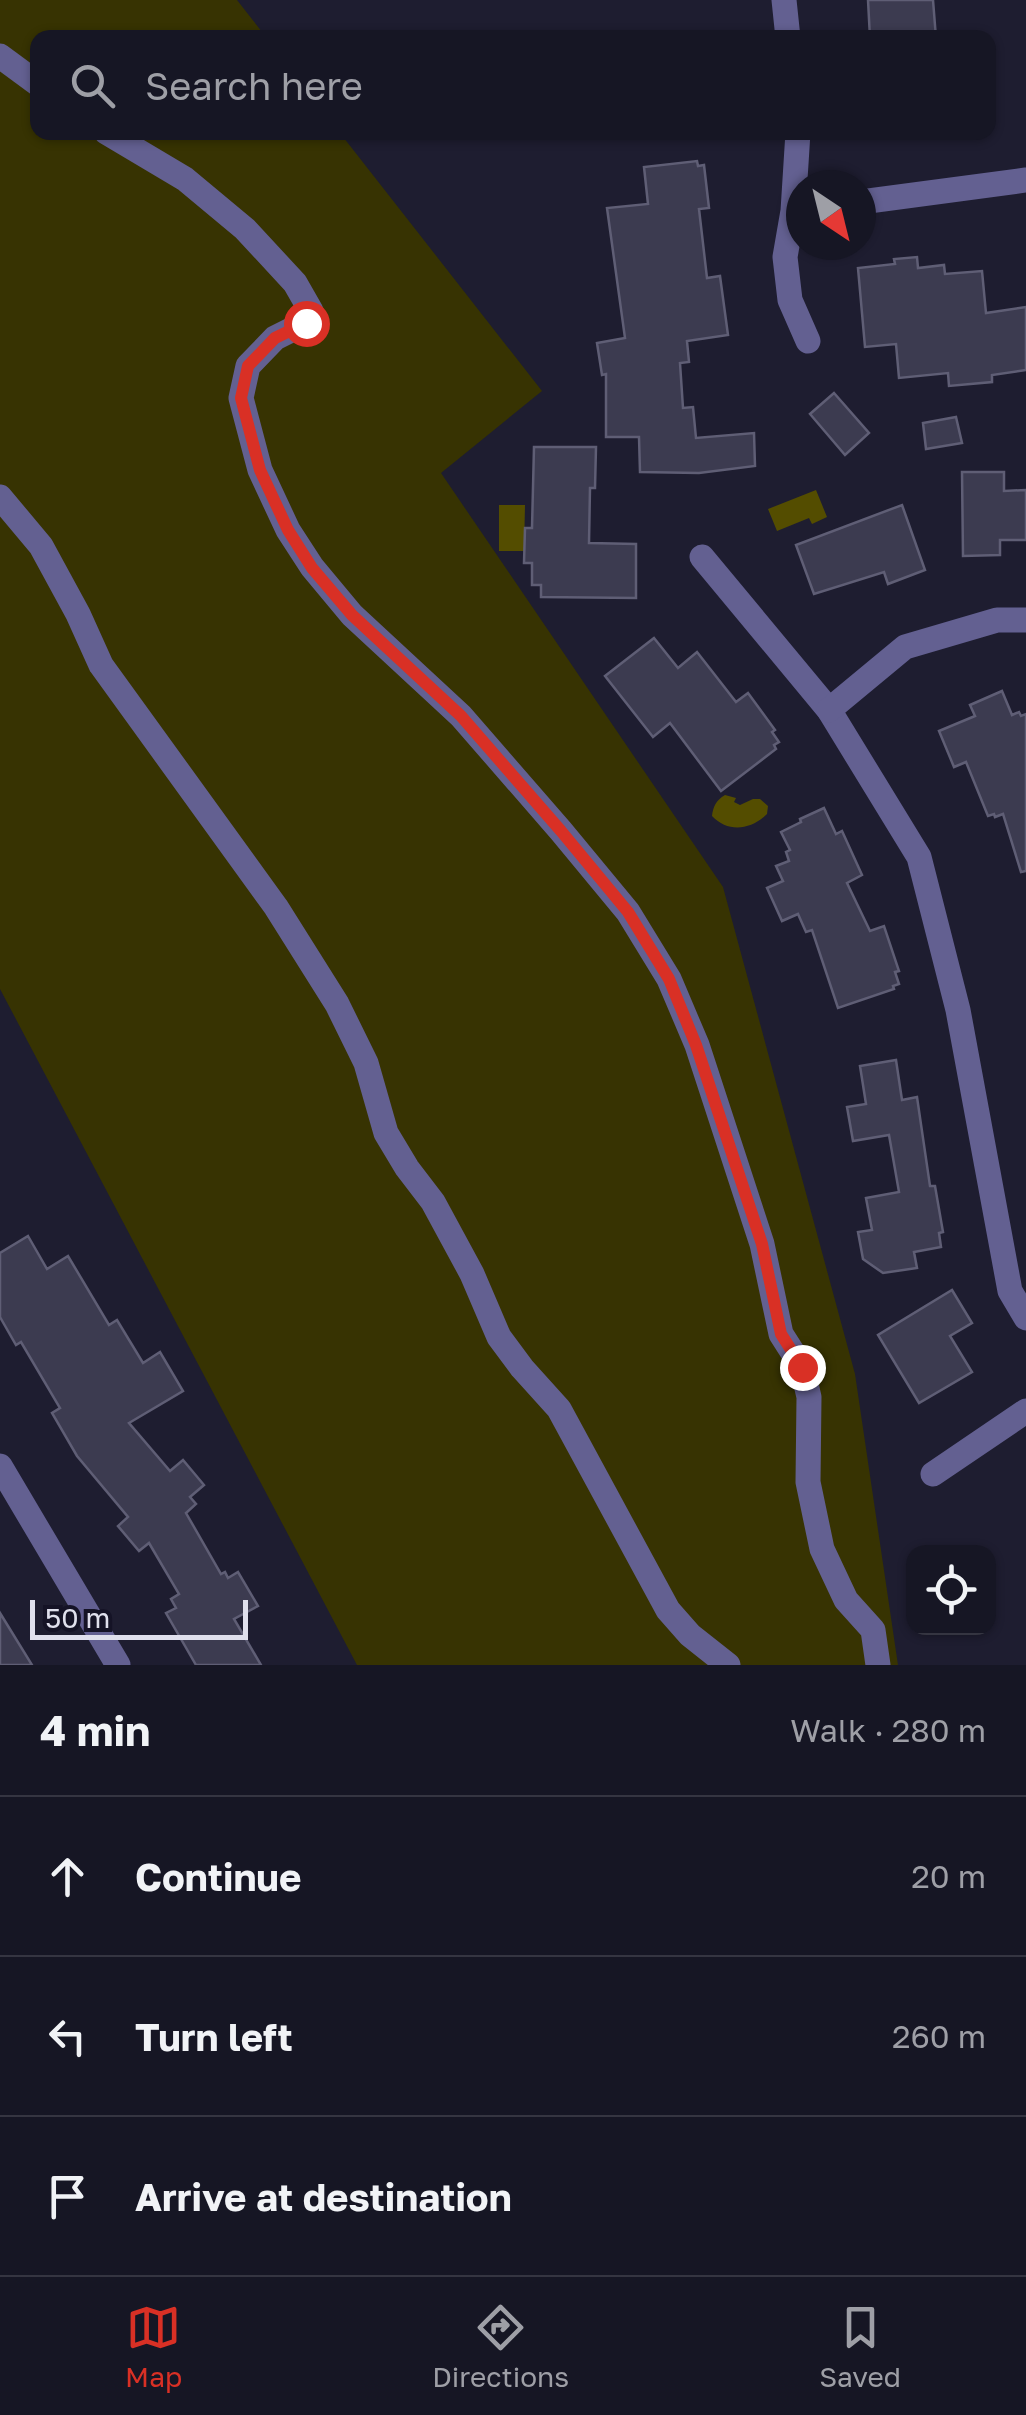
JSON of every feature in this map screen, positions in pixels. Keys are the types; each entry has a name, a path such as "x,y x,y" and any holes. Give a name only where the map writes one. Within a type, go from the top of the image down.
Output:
{"street":[{"path":"784,0 787,30"},
{"path":"0,56 30,78"},
{"path":"119,140 185,179 245,229 295,283 311,311 306,323 275,338 248,366 241,398 260,470 288,530 312,568 352,615 461,716 561,831 628,912 669,979 696,1045 762,1244 781,1334 802,1367 809,1398 808,1482 822,1549 846,1600 874,1630 878,1665"},
{"path":"798,140 798,170"},
{"path":"876,200 1026,180"},
{"path":"786,253 790,300 808,340"},
{"path":"0,497 41,546 102,665 276,907 337,1004 366,1063 386,1133 434,1202 472,1274 499,1337 559,1409 668,1610 690,1635 728,1665"},
{"path":"702,557 829,710 919,856 958,1010 1010,1291 1026,1318"},
{"path":"829,710 905,647 997,620 1026,620"},
{"path":"933,1474 1026,1411"},
{"path":"0,1466 118,1665"}],"shaded area":[{"path":"0,0 237,0 261,30 30,30 30,140 345,140 542,391 441,473 723,887 855,1374 898,1665 357,1665 0,989"},
{"path":"816,490 827,517 812,524 809,518 777,531 768,509"},
{"path":"499,505 525,505 524,551 499,551"},
{"path":"725,795 736,798 734,802 740,805 760,799 768,806 767,814 747,826 725,825 712,816"}],"building":[{"path":"868,0 933,0 935,30 870,30"},
{"path":"697,161 698,166 704,165 709,208 699,209 707,278 720,276 728,335 687,341 689,362 680,363 683,408 693,407 696,438 754,433 755,466 699,473 640,472 639,437 606,437 606,374 602,375 597,343 625,338 607,208 648,204 644,167"},
{"path":"917,257 918,268 944,265 945,274 982,271 986,313 1026,307 1026,370 992,375 992,382 949,386 948,373 899,378 896,344 865,347 858,268"},
{"path":"834,393 869,433 845,455 810,414"},
{"path":"956,417 962,443 926,449 923,423"},
{"path":"534,447 596,447 595,488 590,488 589,543 636,544 636,598 541,597 541,585 532,585 532,563 524,563 525,528 532,528"},
{"path":"962,472 1004,472 1004,491 1026,490 1026,540 1000,540 1000,555 963,556"},
{"path":"902,505 925,570 888,584 884,572 814,594 796,545"},
{"path":"654,638 678,668 697,652 736,702 748,693 775,730 772,732 779,742 774,745 776,749 721,791 670,723 653,737 605,676"},
{"path":"1002,691 1012,715 1026,714 1026,871 1021,872 1003,814 988,816 966,762 954,767 939,731 975,716 970,705"},
{"path":"824,808 836,834 842,831 862,875 847,883 870,931 884,926 899,971 895,972 899,984 894,989 838,1008 812,930 806,932 798,914 782,921 767,888 783,881 776,866 789,861 786,852 790,850 781,832"},
{"path":"896,1060 902,1100 917,1097 930,1186 935,1186 943,1232 939,1233 941,1247 914,1252 917,1268 883,1273 863,1259 858,1232 872,1230 866,1198 899,1192 889,1135 853,1141 847,1107 866,1104 860,1066"},
{"path":"28,1236 47,1269 68,1256 109,1325 117,1320 143,1363 160,1352 183,1391 129,1423 170,1471 183,1460 204,1485 190,1497 196,1504 186,1513 221,1574 225,1572 228,1578 238,1572 258,1606 234,1619 261,1665 196,1665 166,1613 176,1608 171,1599 179,1594 149,1543 139,1551 118,1526 128,1517 77,1456 52,1413 60,1408 21,1342 16,1345 0,1317 0,1253"},
{"path":"952,1290 972,1323 950,1336 972,1372 919,1403 878,1335"},
{"path":"0,1613 32,1665 0,1665"}],"route":[{"path":"306,323 275,338 248,366 241,398 260,470 288,530 312,568 352,615 461,716 628,912 669,979 696,1045 762,1244 781,1334 802,1367"}]}
